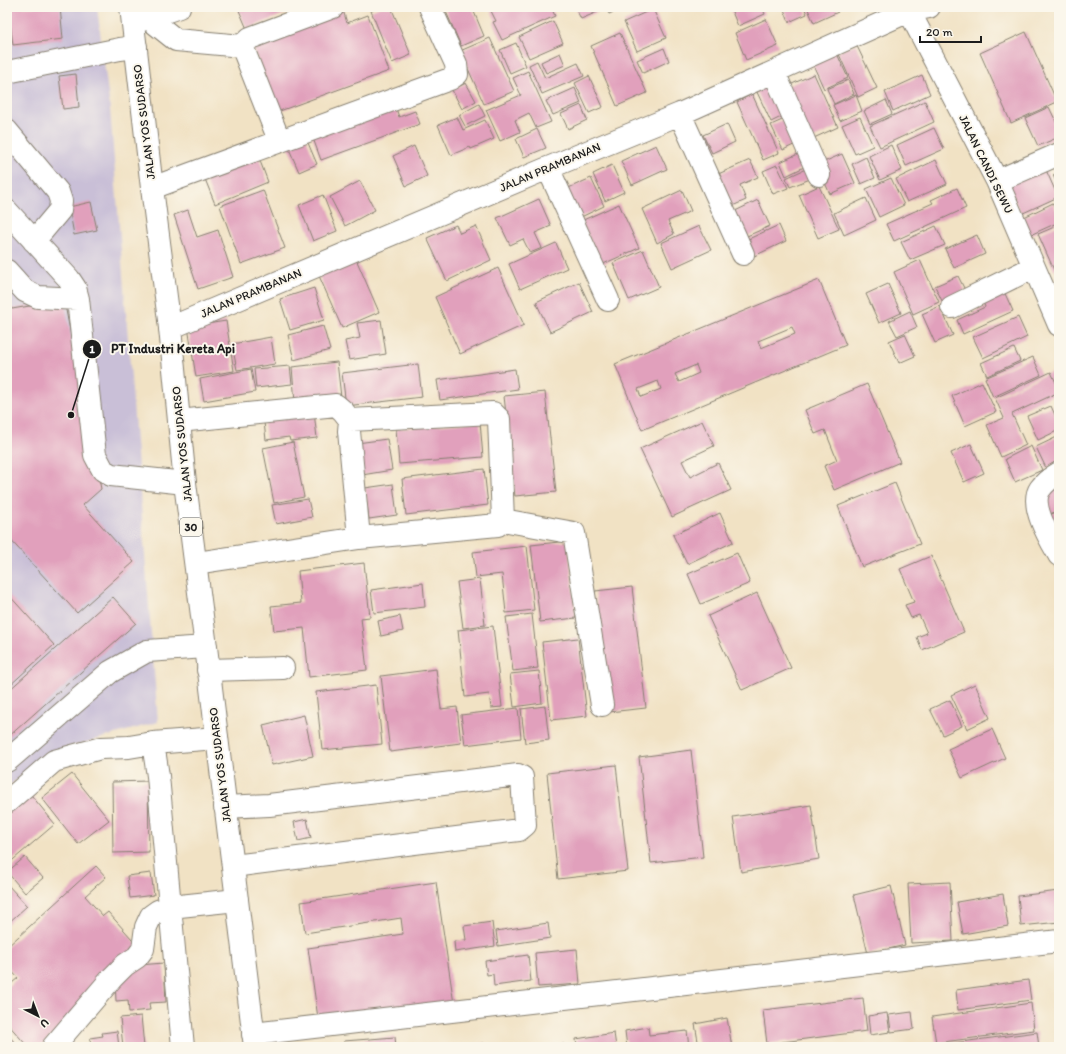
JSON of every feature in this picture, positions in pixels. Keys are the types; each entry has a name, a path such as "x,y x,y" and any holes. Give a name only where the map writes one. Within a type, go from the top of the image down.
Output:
{"main road":[{"path":"137,16 179,7"},
{"path":"242,46 250,38 333,7"},
{"path":"152,188 279,140 450,79 457,74 456,64 430,7"},
{"name":"JALAN PRAMBANAN","path":"170,328 548,168 680,114 915,8"},
{"name":"JALAN CANDI SEWU","path":"915,8 997,181 1059,325"},
{"path":"137,16 176,40 242,46"},
{"name":"JALAN YOS SUDARSO","path":"137,16 136,47 170,328 185,483 254,1041"},
{"path":"242,46 279,140"},
{"path":"7,72 136,47"},
{"path":"774,72 819,175"},
{"path":"680,114 743,254"},
{"path":"7,131 58,192 61,201 60,210 34,241"},
{"path":"997,181 1059,154"},
{"path":"548,168 608,300"},
{"path":"7,211 69,279 75,288 78,299 95,455 103,470 111,475 185,483"},
{"path":"952,307 1034,267"},
{"path":"7,271 25,291 38,297 78,299"},
{"path":"179,421 336,405 343,410 350,420 349,431 359,538"},
{"path":"196,563 359,538 498,525 503,520 499,419 493,412 350,420"},
{"path":"1059,473 1047,481 1039,490 1037,505 1048,537 1059,555"},
{"path":"503,520 574,533 602,705"},
{"path":"7,762 110,672 147,651 206,646"},
{"path":"208,670 283,668"},
{"path":"7,802 54,761 101,748 217,738"},
{"path":"153,744 158,776 183,1047"},
{"path":"225,807 269,805 518,775 522,777 525,825 520,830 233,866"},
{"path":"53,1047 112,978 143,949 146,927 151,916 158,911 170,907 237,900"},
{"path":"254,1041 1059,941"}],"shaded area":[{"path":"7,7 97,7 110,109 158,722 45,754 7,788"}],"building":[{"path":"8,7 60,7 63,39 13,45"},
{"path":"302,7 247,29 238,8"},
{"path":"380,7 391,7 411,55 392,63 371,11"},
{"path":"444,7 472,7 484,36 461,46"},
{"path":"489,7 551,7 555,16 502,40 493,22 496,21"},
{"path":"575,7 601,7 602,10 581,19"},
{"path":"606,7 625,7 609,14"},
{"path":"730,7 762,7 765,14 738,26"},
{"path":"783,7 804,7 807,14 789,22"},
{"path":"807,7 836,7 838,12 814,23"},
{"path":"653,9 666,38 637,51 624,22"},
{"path":"343,10 347,23 368,15 389,71 277,112 252,44"},
{"path":"766,19 778,46 746,60 735,33"},
{"path":"553,21 563,43 529,58 519,37"},
{"path":"1026,32 1057,102 1011,123 980,53"},
{"path":"620,33 647,93 617,106 591,46"},
{"path":"490,38 514,91 484,104 460,51"},
{"path":"516,43 526,66 510,73 500,50"},
{"path":"856,44 877,88 858,97 838,52"},
{"path":"834,47 848,78 824,89 810,58"},
{"path":"664,48 669,61 643,73 637,60"},
{"path":"560,53 565,65 546,73 541,62"},
{"path":"537,61 545,78 578,63 584,76 542,94 529,65"},
{"path":"528,71 551,122 536,128 529,113 515,120 520,132 500,141 486,110 521,95 513,78"},
{"path":"76,74 79,107 63,109 59,76"},
{"path":"814,74 838,127 805,142 781,89"},
{"path":"922,75 930,94 893,111 885,92"},
{"path":"589,76 603,107 589,113 575,83"},
{"path":"848,80 854,94 834,104 827,89"},
{"path":"466,83 476,101 462,109 452,90"},
{"path":"773,83 787,114 771,122 756,90"},
{"path":"575,88 581,103 553,115 546,101"},
{"path":"752,94 779,153 763,160 737,102"},
{"path":"856,95 862,111 840,121 833,105"},
{"path":"886,100 892,114 870,124 864,111"},
{"path":"925,101 934,122 880,147 870,126"},
{"path":"394,103 399,117 415,111 420,124 321,160 311,133"},
{"path":"479,104 485,116 465,126 459,115"},
{"path":"581,105 587,120 568,129 561,114"},
{"path":"1049,107 1059,128 1059,137 1038,146 1025,118"},
{"path":"457,117 463,130 485,120 494,139 471,149 470,147 451,155 438,125"},
{"path":"789,117 800,142 783,150 771,125"},
{"path":"860,117 873,146 855,154 842,125"},
{"path":"727,124 735,142 712,153 703,135"},
{"path":"934,128 944,149 906,166 897,145"},
{"path":"537,129 546,148 524,157 516,139"},
{"path":"305,136 317,164 299,172 287,144"},
{"path":"656,145 667,169 632,185 621,161"},
{"path":"891,145 902,170 880,180 869,156"},
{"path":"414,146 427,176 406,186 393,156"},
{"path":"805,151 810,164 786,176 780,162"},
{"path":"257,153 268,182 215,204 203,174"},
{"path":"842,154 855,183 830,194 817,165"},
{"path":"866,157 875,178 861,184 852,164"},
{"path":"750,160 758,177 740,185 746,200 730,207 716,175"},
{"path":"936,160 947,184 907,202 896,179"},
{"path":"612,165 624,192 605,201 593,174"},
{"path":"777,165 788,188 773,194 763,171"},
{"path":"810,167 815,177 790,187 786,178"},
{"path":"1046,170 1058,197 1021,214 1007,184"},
{"path":"1059,172 1059,188 1053,175"},
{"path":"591,178 604,206 577,219 564,190"},
{"path":"891,178 904,205 879,217 866,189"},
{"path":"360,181 375,210 345,226 330,197"},
{"path":"819,186 839,229 818,238 799,195"},
{"path":"957,188 966,208 894,241 886,224 933,203 931,200"},
{"path":"263,190 285,248 241,264 220,206"},
{"path":"682,190 691,211 668,221 674,234 657,243 642,209"},
{"path":"323,195 337,231 313,241 299,205"},
{"path":"866,198 876,220 844,235 834,213"},
{"path":"539,199 551,226 535,233 542,248 530,253 523,239 510,245 497,218"},
{"path":"758,200 770,226 740,239 729,214"},
{"path":"91,202 97,230 74,235 69,207"},
{"path":"1053,203 1059,216 1059,222 1028,236 1020,219"},
{"path":"619,204 639,248 601,265 581,221"},
{"path":"188,210 197,237 218,230 233,277 198,289 174,215"},
{"path":"456,225 460,233 476,226 491,260 447,281 427,238"},
{"path":"779,225 786,241 750,258 742,242"},
{"path":"1059,225 1059,268 1054,270 1038,234"},
{"path":"699,226 711,250 672,268 661,243"},
{"path":"936,226 945,245 910,260 901,242"},
{"path":"977,235 985,254 954,268 945,249"},
{"path":"556,243 567,268 520,289 509,264"},
{"path":"643,250 659,287 629,300 613,263"},
{"path":"353,252 379,312 342,328 316,269"},
{"path":"920,260 939,302 913,314 894,272"},
{"path":"498,268 524,325 460,354 435,297"},
{"path":"958,276 965,290 942,301 935,286"},
{"path":"819,280 846,345 642,430 615,364","holes":["792,327 795,334 761,348 758,341","696,365 699,373 679,382 675,374","658,381 661,389 641,397 638,389"]},
{"path":"579,282 593,312 550,332 536,302"},
{"path":"888,284 901,313 879,323 866,294"},
{"path":"1001,285 1013,311 963,334 957,320 985,307 980,295"},
{"path":"314,288 324,320 290,330 280,299"},
{"path":"64,300 101,489 83,505 134,562 77,613 7,536 7,303 12,309"},
{"path":"940,306 953,335 935,343 922,314"},
{"path":"910,311 917,327 897,336 889,321"},
{"path":"1018,317 1027,337 983,358 973,337"},
{"path":"381,320 386,354 349,360 345,341 360,338 357,323"},
{"path":"226,321 234,371 196,377 188,327"},
{"path":"323,326 330,350 294,360 288,335"},
{"path":"905,334 915,356 899,363 889,341"},
{"path":"271,337 275,364 237,370 232,344"},
{"path":"1014,348 1020,361 987,376 981,363"},
{"path":"1033,357 1041,375 993,397 985,378"},
{"path":"337,362 341,397 295,402 292,367"},
{"path":"418,364 422,397 346,406 342,373"},
{"path":"290,366 292,384 256,388 254,369"},
{"path":"251,369 255,392 204,401 200,379"},
{"path":"515,369 518,389 440,400 437,380"},
{"path":"1051,372 1059,392 1012,414 1026,445 1001,457 987,425 1004,418 995,398"},
{"path":"982,382 996,412 965,426 952,396"},
{"path":"867,384 900,462 834,490 824,466 837,460 825,430 815,434 805,410"},
{"path":"545,392 556,492 515,496 504,396"},
{"path":"1051,406 1059,424 1059,430 1038,440 1027,416"},
{"path":"314,412 317,438 290,441 289,437 266,440 264,422"},
{"path":"702,421 714,446 682,461 690,477 718,463 731,490 672,517 640,449"},
{"path":"480,422 483,457 399,464 396,429"},
{"path":"1059,436 1059,462 1046,468 1036,447"},
{"path":"387,439 392,470 362,475 357,443"},
{"path":"293,442 304,497 274,503 263,448"},
{"path":"971,444 984,473 964,482 951,453"},
{"path":"1031,446 1042,470 1015,482 1005,459"},
{"path":"484,469 488,505 406,515 402,479"},
{"path":"895,483 920,544 862,567 838,506"},
{"path":"393,484 397,515 369,519 365,488"},
{"path":"1059,486 1059,510 1050,514 1041,495"},
{"path":"308,499 312,517 276,524 272,505"},
{"path":"1059,511 1059,538 1049,515"},
{"path":"720,513 733,542 687,564 673,535"},
{"path":"568,541 576,618 540,622 531,545"},
{"path":"527,546 534,610 506,613 502,574 476,577 473,552"},
{"path":"737,553 750,583 701,604 688,574"},
{"path":"931,556 964,632 922,650 917,637 927,633 919,615 911,618 905,605 914,602 900,569"},
{"path":"364,563 370,617 361,618 367,670 309,677 304,628 274,631 271,606 301,603 298,571"},
{"path":"480,579 485,625 463,628 457,582"},
{"path":"423,583 425,607 374,613 371,590"},
{"path":"632,587 646,708 609,712 595,591"},
{"path":"7,593 54,645 7,688"},
{"path":"757,593 791,668 742,690 708,616"},
{"path":"113,597 136,623 7,738 7,692"},
{"path":"532,614 538,668 513,671 506,617"},
{"path":"400,616 403,631 381,636 378,621"},
{"path":"493,626 502,707 491,708 489,694 465,697 458,630"},
{"path":"578,638 587,716 551,720 542,642"},
{"path":"436,669 441,709 457,707 461,743 390,752 381,676"},
{"path":"539,671 542,703 514,707 510,674"},
{"path":"975,684 990,718 967,729 951,695"},
{"path":"376,685 382,744 322,750 316,692"},
{"path":"950,700 962,726 943,735 930,709"},
{"path":"545,706 549,740 525,743 521,709"},
{"path":"518,708 521,738 465,745 461,715"},
{"path":"304,715 313,756 272,765 263,725"},
{"path":"992,729 1005,758 962,778 948,749"},
{"path":"691,750 703,857 651,863 639,757"},
{"path":"616,765 628,871 558,879 547,773"},
{"path":"72,774 109,820 78,844 42,798"},
{"path":"148,781 149,852 113,853 112,782"},
{"path":"27,790 55,824 7,865 7,807"},
{"path":"811,805 819,859 741,872 733,817"},
{"path":"307,819 311,838 298,841 294,822"},
{"path":"25,857 43,878 25,893 7,872"},
{"path":"96,866 106,877 85,896 103,916 108,912 140,948 39,1047 28,1047 7,1023 7,987 18,978 7,966 7,947"},
{"path":"151,873 154,895 130,898 127,876"},
{"path":"436,882 454,1004 319,1025 308,948 403,934 401,918 305,933 301,902"},
{"path":"950,882 953,941 911,943 908,884"},
{"path":"7,884 27,906 7,924"},
{"path":"891,886 905,945 868,954 854,895"},
{"path":"1059,891 1059,922 1021,926 1018,896"},
{"path":"1003,894 1008,926 963,934 957,902"},
{"path":"492,922 495,946 455,952 454,941 466,940 464,926"},
{"path":"548,923 550,938 498,946 496,931"},
{"path":"577,949 580,984 538,987 535,953"},
{"path":"528,955 531,981 494,986 493,974 487,975 485,961"},
{"path":"164,963 166,1002 149,1003 150,1010 129,1012 128,1000 116,1001 115,979 126,966"},
{"path":"1028,980 1031,1000 958,1010 956,990"},
{"path":"863,998 867,1031 767,1044 763,1010"},
{"path":"1031,1003 1034,1030 936,1043 932,1017"},
{"path":"912,1012 914,1029 891,1032 889,1015"},
{"path":"887,1013 890,1032 870,1035 868,1016"},
{"path":"141,1016 144,1047 123,1047 120,1018"},
{"path":"727,1018 732,1047 699,1047 695,1024"},
{"path":"648,1027 649,1035 687,1031 689,1047 627,1047 625,1031"},
{"path":"117,1031 119,1047 91,1047 90,1038 103,1036 102,1033"},
{"path":"1037,1032 1039,1047 931,1047 931,1046"},
{"path":"614,1033 616,1047 577,1047 576,1039"},
{"path":"7,1034 19,1047 7,1047"},
{"path":"395,1037 396,1047 344,1047 344,1041"},
{"path":"484,1043 485,1047 467,1047 467,1046"},
{"path":"564,1044 565,1047 553,1047 553,1046"}],"place":[{"name":"PT Industri Kereta Api","path":"71,415"}]}
